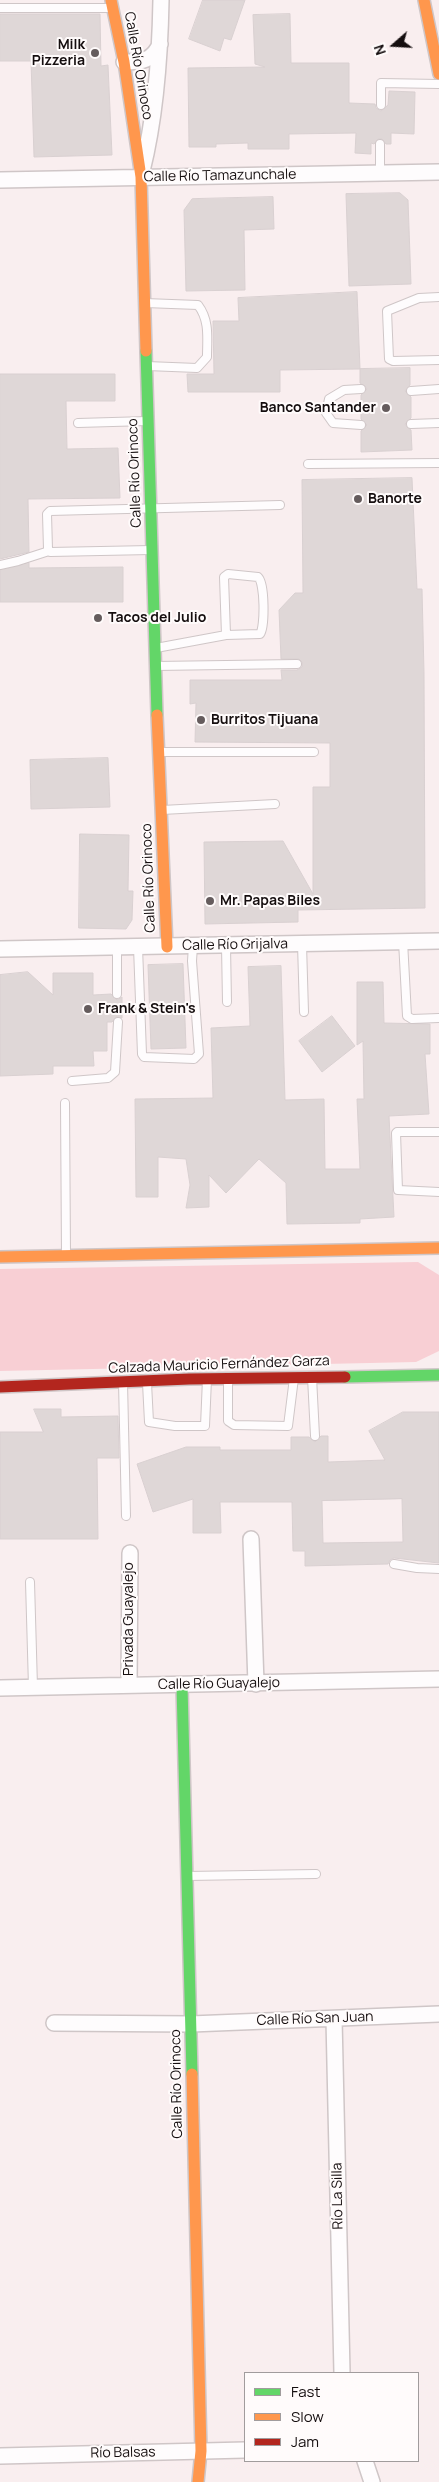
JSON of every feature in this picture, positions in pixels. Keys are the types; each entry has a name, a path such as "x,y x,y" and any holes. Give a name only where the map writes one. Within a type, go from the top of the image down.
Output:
{"street":[{"path":"141,178 151,137 160,44 162,0"},
{"path":"424,0 439,74"},
{"name":"Calle Río Orinoco","path":"112,4 124,62 141,178 156,648 155,666 167,947"},
{"path":"124,62 140,62 149,58 158,50 160,44"},
{"name":"Calle Río Tamazunchale","path":"0,180 439,172"},
{"name":"Calle Río Grijalva","path":"0,949 439,941"},
{"path":"0,1257 439,1248"},
{"name":"Calzada Mauricio Fernández Garza","path":"0,1387 208,1379 439,1375"},
{"path":"251,1540 256,1684"},
{"name":"Privada Guayalejo","path":"129,1685 130,1553"},
{"name":"Calle Río Guayalejo","path":"0,1688 33,1686 182,1686 439,1679"},
{"name":"Calle Río Orinoco","path":"182,1686 201,2451 200,2477"},
{"name":"Calle Río San Juan","path":"54,2023 191,2024 439,2014"},
{"name":"Río La Silla","path":"334,2018 342,2372"},
{"name":"Río Balsas","path":"0,2456 244,2450"},
{"path":"365,2462 372,2482"}],"lane":[{"path":"0,8 112,4"},
{"path":"381,104 381,83 439,84"},
{"path":"380,144 380,174"},
{"path":"439,297 419,298 387,311 389,359 393,361 439,360"},
{"path":"145,303 198,305 205,316 207,337 207,357 197,368 147,366"},
{"path":"411,391 439,389"},
{"path":"360,390 344,390 329,399 326,413 333,423 361,425"},
{"path":"78,423 149,421"},
{"path":"411,424 439,423"},
{"path":"308,464 439,463"},
{"path":"49,551 48,512 280,505"},
{"path":"0,565 18,562 49,551 153,550"},
{"path":"156,648 226,635 258,635 261,632 262,584 258,577 228,574 224,577 226,635"},
{"path":"155,666 297,664"},
{"path":"158,752 314,752"},
{"path":"161,810 275,804"},
{"path":"402,941 407,1016 412,1019 439,1018"},
{"path":"302,944 304,1012"},
{"path":"138,947 142,1054 144,1057 194,1059 199,1054 192,961 193,946"},
{"path":"226,946 227,1002"},
{"path":"117,948 117,994"},
{"path":"72,1081 108,1078 114,1072 118,1022"},
{"path":"65,1103 66,1257"},
{"path":"439,1132 396,1133 398,1190 439,1192"},
{"path":"228,1379 228,1421 234,1425 288,1426 294,1378"},
{"path":"312,1378 315,1436"},
{"path":"147,1381 149,1422 175,1426 205,1426 208,1379"},
{"path":"123,1382 126,1516"},
{"path":"394,1564 417,1568 439,1568"},
{"path":"30,1582 33,1686"},
{"path":"187,1876 316,1874"}],"shaded area":[{"path":"418,1262 439,1275 439,1351 416,1362 0,1371 0,1269"}],"building":[{"path":"203,0 245,0 231,40 224,38 220,51 189,39"},
{"path":"0,14 100,14 101,66 108,65 112,155 34,157 31,61 0,61"},
{"path":"290,14 291,63 349,63 349,103 375,104 376,108 381,111 388,105 389,91 415,92 414,134 391,133 391,144 386,144 382,139 378,139 374,144 371,143 371,154 355,153 356,133 289,134 289,149 248,149 248,143 216,144 216,147 189,147 188,68 265,67 255,64 253,15"},
{"path":"400,193 408,200 411,284 349,286 346,194"},
{"path":"273,197 274,229 244,230 245,290 186,291 184,210 192,199"},
{"path":"357,292 360,369 280,370 280,392 188,392 187,374 214,374 213,321 239,321 238,298"},
{"name":"Banco Santander","path":"410,368 410,385 405,391 411,397 411,418 405,424 411,430 412,450 361,452 361,431 367,425 361,419 361,395 367,389 360,383 360,369"},
{"path":"0,374 115,374 115,401 66,401 67,449 118,448 120,498 28,499 29,552 0,559"},
{"path":"412,478 417,589 422,589 425,908 298,910 298,922 205,924 204,842 283,841 313,894 313,787 330,787 330,743 195,742 196,703 190,704 190,680 282,680 281,670 297,670 302,667 302,662 299,659 281,659 279,610 295,593 303,593 302,480"},
{"path":"29,563 29,568 123,567 123,602 0,602 0,570"},
{"path":"108,758 110,807 31,809 30,760"},
{"path":"80,834 129,835 128,891 133,891 132,920 126,929 79,928"},
{"path":"183,964 186,1048 151,1049 148,965"},
{"path":"281,966 285,1100 324,1099 325,1169 360,1169 357,1099 364,1099 363,1041 357,1045 357,982 383,982 384,1023 430,1024 430,1054 425,1054 429,1114 389,1116 394,1217 360,1219 360,1223 287,1224 286,1183 259,1159 226,1193 209,1175 209,1207 186,1208 190,1185 186,1159 158,1157 158,1197 136,1197 135,1099 213,1098 211,1028 250,1026 248,967"},
{"path":"28,972 53,995 53,973 93,973 93,995 111,994 117,1000 122,997 122,1018 116,1017 112,1022 107,1022 107,1051 93,1051 94,1066 53,1066 53,1074 0,1076 0,975"},
{"path":"332,1016 355,1046 322,1072 299,1041"},
{"path":"34,1409 61,1409 61,1417 118,1416 119,1458 97,1458 98,1539 0,1539 0,1432 43,1432"},
{"path":"403,1412 439,1412 439,1563 394,1558 388,1564 305,1566 305,1551 293,1551 292,1502 220,1502 221,1533 193,1533 193,1499 153,1512 137,1464 186,1447 220,1447 220,1450 291,1450 291,1437 309,1437 315,1442 321,1436 328,1436 328,1462 385,1460 369,1431","holes":["402,1499 403,1542 323,1543 322,1501"]}],"traffic: fast":[{"path":"146,351 157,715"},
{"path":"345,1377 439,1375"},
{"path":"182,1686 192,2074"}],"traffic: slow":[{"path":"111,0 124,62 141,177 146,351"},
{"path":"424,0 439,74"},
{"path":"157,715 167,947"},
{"path":"0,1257 439,1248"},
{"path":"192,2074 201,2451 198,2482"}],"traffic: jam":[{"path":"0,1387 189,1379 345,1377"}],"place":[{"name":"Milk Pizzeria","path":"95,53"},
{"name":"Banco Santander","path":"386,408"},
{"name":"Banorte","path":"358,499"},
{"name":"Tacos del Julio","path":"98,618"},
{"name":"Burritos Tijuana","path":"201,720"},
{"name":"Mr. Papas Biles","path":"210,901"},
{"name":"Frank & Stein's","path":"88,1009"}]}
